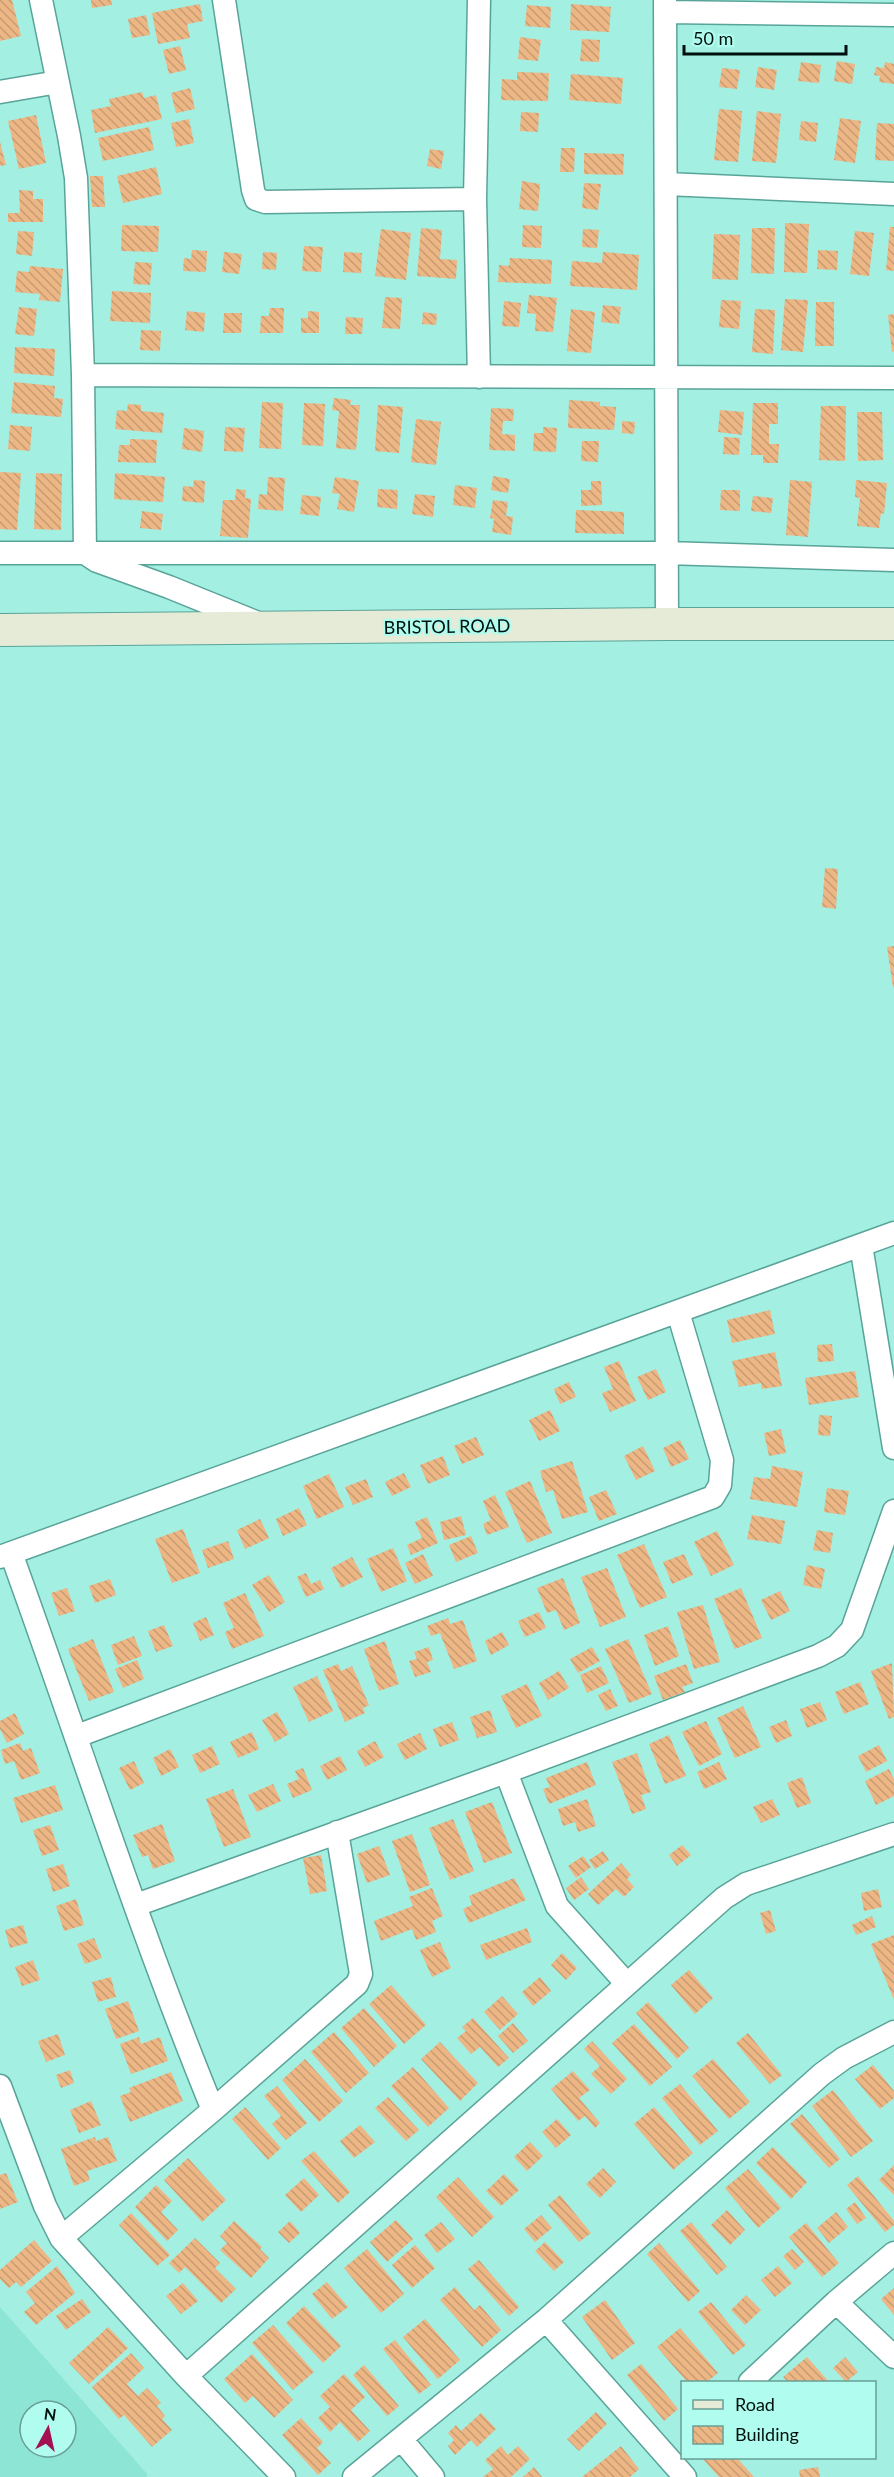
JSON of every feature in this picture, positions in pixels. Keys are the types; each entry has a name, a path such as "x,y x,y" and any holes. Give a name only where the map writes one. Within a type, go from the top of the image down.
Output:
{"street":[{"path":"41,0 76,178 83,375 84,553"},
{"path":"224,0 256,199 265,202 475,199"},
{"path":"479,0 475,199 479,377"},
{"path":"667,624 665,6 894,15"},
{"path":"0,92 58,82"},
{"path":"666,184 894,194"},
{"path":"83,375 894,378"},
{"path":"0,553 666,553 894,560"},
{"path":"84,553 97,561 169,586 270,628"},
{"name":"BRISTOL ROAD","path":"0,630 894,624"},
{"path":"213,2110 171,2006 77,1736 5,1555 894,1233"},
{"path":"861,1245 894,1448"},
{"path":"77,1736 713,1497 720,1485 722,1460 678,1312"},
{"path":"136,1905 506,1772 818,1656 837,1646 852,1630 894,1511"},
{"path":"506,1772 557,1906 626,1983"},
{"path":"61,2238 213,2110 353,1988 359,1980 361,1974 337,1832"},
{"path":"186,2376 724,1898 746,1884 894,1834"},
{"path":"354,2477 546,2320 822,2074 844,2058 894,2032"},
{"path":"0,2086 45,2206 61,2238 186,2376 284,2477"},
{"path":"751,2381 836,2302 894,2253"},
{"path":"836,2302 894,2357"},
{"path":"546,2320 676,2452 685,2477"},
{"path":"401,2439 433,2477"}],"shaded area":[{"path":"0,2307 148,2475 146,2477 0,2477"}],"building":[{"path":"0,0 12,0 21,36 0,41"},
{"path":"91,0 111,0 112,5 92,8"},
{"path":"200,4 203,21 187,24 190,38 158,44 152,13"},
{"path":"571,4 611,7 609,32 570,30"},
{"path":"527,5 551,7 550,28 525,26"},
{"path":"146,15 150,35 132,38 128,19"},
{"path":"520,37 541,40 538,61 518,59"},
{"path":"582,39 600,40 599,62 580,61"},
{"path":"180,46 186,70 169,74 163,50"},
{"path":"837,61 855,64 852,84 834,81"},
{"path":"801,62 821,65 819,83 798,81"},
{"path":"885,62 894,64 894,84 879,82 880,76 874,75 876,67 884,68"},
{"path":"758,67 777,70 774,90 755,87"},
{"path":"722,68 740,70 737,89 719,87"},
{"path":"517,72 549,73 548,101 501,100 502,79 517,80"},
{"path":"571,74 623,78 621,104 569,100"},
{"path":"190,88 195,109 176,113 171,93"},
{"path":"142,92 144,98 156,95 162,119 95,133 91,110 111,106 109,99"},
{"path":"719,109 742,111 738,162 714,160"},
{"path":"757,111 781,114 776,163 752,161"},
{"path":"521,112 539,113 538,132 520,131"},
{"path":"36,115 46,163 19,169 8,121"},
{"path":"840,118 861,121 855,163 834,160"},
{"path":"189,119 194,143 176,147 171,123"},
{"path":"801,121 818,123 816,142 799,140"},
{"path":"877,123 894,124 894,161 875,160"},
{"path":"149,127 154,150 103,161 98,138"},
{"path":"0,142 6,165 0,166"},
{"path":"561,148 575,148 574,172 560,172"},
{"path":"430,149 444,151 441,169 427,166"},
{"path":"584,153 624,154 623,175 584,174"},
{"path":"156,167 162,194 123,203 117,176"},
{"path":"90,176 103,176 105,207 92,207"},
{"path":"522,181 540,184 538,211 519,209"},
{"path":"584,183 601,184 598,210 582,208"},
{"path":"19,190 33,191 33,199 43,199 43,222 8,222 8,213 20,213"},
{"path":"785,223 809,224 807,273 784,272"},
{"path":"122,225 159,226 158,252 121,251"},
{"path":"523,225 542,226 541,248 522,247"},
{"path":"890,227 894,227 894,271 886,270"},
{"path":"421,228 442,230 440,259 457,260 456,279 417,276"},
{"path":"752,228 775,228 774,274 751,273"},
{"path":"381,229 411,233 406,280 375,276"},
{"path":"583,229 599,230 597,248 582,247"},
{"path":"18,231 34,232 32,256 16,254"},
{"path":"855,231 874,233 869,276 850,274"},
{"path":"714,234 740,235 738,280 712,279"},
{"path":"304,246 323,247 321,272 302,271"},
{"path":"192,250 207,251 206,272 183,271 184,258 191,259"},
{"path":"818,250 838,251 837,270 817,269"},
{"path":"224,252 242,254 239,274 222,272"},
{"path":"263,252 277,253 276,270 262,269"},
{"path":"344,252 362,253 361,273 343,272"},
{"path":"603,252 639,255 637,290 570,286 572,261 602,263"},
{"path":"510,258 552,260 551,284 498,282 499,265 509,266"},
{"path":"135,262 152,263 150,285 133,284"},
{"path":"30,266 63,269 60,302 39,300 40,294 15,292 17,271 29,272"},
{"path":"112,291 151,293 150,323 110,321"},
{"path":"529,295 557,298 553,332 535,331 536,314 527,313"},
{"path":"385,297 402,298 400,329 382,328"},
{"path":"785,299 808,300 803,352 781,350"},
{"path":"721,300 741,301 739,329 719,327"},
{"path":"504,301 521,303 519,327 502,326"},
{"path":"816,302 834,302 834,346 815,346"},
{"path":"603,305 621,307 619,324 601,322"},
{"path":"19,307 37,309 34,336 15,334"},
{"path":"270,308 284,308 283,333 260,333 261,316 269,316"},
{"path":"571,309 595,312 591,353 567,351"},
{"path":"755,309 775,310 773,354 752,352"},
{"path":"187,311 205,313 204,332 185,330"},
{"path":"308,311 319,312 319,333 301,333 301,318 308,318"},
{"path":"423,312 437,314 436,325 422,324"},
{"path":"224,313 242,313 241,333 223,333"},
{"path":"894,314 894,351 892,352 888,315"},
{"path":"346,317 363,318 362,334 345,334"},
{"path":"141,330 161,331 160,351 140,350"},
{"path":"15,347 55,349 54,376 14,373"},
{"path":"14,382 55,386 54,398 63,399 61,417 11,413"},
{"path":"334,398 351,400 350,405 360,405 356,450 336,448 339,411 332,410"},
{"path":"569,400 600,402 600,406 616,407 614,430 568,428"},
{"path":"262,402 283,403 281,449 259,448"},
{"path":"304,403 325,404 323,446 302,445"},
{"path":"753,403 778,403 778,424 769,424 769,444 779,444 778,463 763,463 763,455 751,455"},
{"path":"128,404 141,405 141,411 164,413 162,433 115,429 117,410 127,411"},
{"path":"378,405 403,407 399,453 375,451"},
{"path":"821,406 846,406 845,461 819,460"},
{"path":"491,408 514,409 513,421 503,421 502,434 515,435 515,451 489,450"},
{"path":"720,410 744,412 742,435 718,432"},
{"path":"857,412 882,412 883,460 858,461"},
{"path":"416,419 441,422 436,465 411,462"},
{"path":"622,421 635,422 634,434 622,433"},
{"path":"10,425 32,427 30,451 8,449"},
{"path":"225,427 245,428 243,452 224,451"},
{"path":"543,427 557,428 556,452 533,451 534,433 543,433"},
{"path":"184,428 204,431 202,452 182,449"},
{"path":"724,437 740,438 739,455 723,454"},
{"path":"130,439 157,440 156,463 118,462 119,445 130,445"},
{"path":"582,441 599,441 598,462 581,461"},
{"path":"0,472 21,473 17,530 0,529"},
{"path":"36,473 62,474 61,530 34,529"},
{"path":"115,473 165,477 163,502 114,499"},
{"path":"493,476 510,479 508,493 491,490"},
{"path":"268,477 285,478 283,511 258,509 259,494 267,495"},
{"path":"335,477 359,481 354,512 337,509 340,494 332,493"},
{"path":"194,480 205,481 204,503 182,501 183,486 193,487"},
{"path":"790,480 812,482 808,537 786,535"},
{"path":"856,480 887,483 884,514 881,513 879,528 857,526 860,498 855,497"},
{"path":"591,481 601,481 602,505 581,506 581,490 591,490"},
{"path":"455,485 477,488 475,508 453,505"},
{"path":"236,489 246,490 245,498 251,499 248,538 220,536 223,500 235,500"},
{"path":"378,489 398,490 397,509 377,507"},
{"path":"721,490 740,490 740,511 720,510"},
{"path":"415,494 435,496 433,517 412,514"},
{"path":"302,495 321,497 319,516 300,514"},
{"path":"753,496 773,498 771,513 751,511"},
{"path":"493,500 508,502 506,516 513,517 511,535 492,532 494,519 490,518"},
{"path":"576,510 624,512 624,534 575,533"},
{"path":"142,511 163,514 161,530 140,528"},
{"path":"825,868 838,869 836,909 822,907"},
{"path":"894,946 894,987 893,987 887,947"},
{"path":"770,1310 775,1334 732,1343 727,1320"},
{"path":"832,1344 834,1361 818,1362 817,1345"},
{"path":"775,1352 782,1386 762,1389 761,1383 739,1387 732,1361"},
{"path":"619,1361 636,1401 610,1412 602,1393 613,1389 604,1367"},
{"path":"656,1369 666,1392 648,1400 637,1377"},
{"path":"855,1371 859,1397 809,1405 805,1378"},
{"path":"569,1382 576,1397 560,1404 554,1389"},
{"path":"550,1410 560,1431 539,1441 529,1420"},
{"path":"819,1415 832,1416 830,1436 818,1435"},
{"path":"781,1429 786,1453 769,1456 764,1433"},
{"path":"476,1437 484,1455 462,1464 454,1446"},
{"path":"680,1440 689,1459 671,1467 663,1448"},
{"path":"643,1446 655,1471 636,1480 624,1456"},
{"path":"443,1456 450,1475 428,1484 420,1465"},
{"path":"572,1461 588,1512 562,1519 553,1490 546,1492 540,1471"},
{"path":"772,1466 803,1472 797,1507 750,1499 754,1477 770,1479"},
{"path":"404,1473 411,1487 392,1496 385,1482"},
{"path":"329,1474 344,1507 317,1519 303,1486"},
{"path":"366,1479 373,1497 353,1505 345,1487"},
{"path":"530,1481 552,1533 527,1543 505,1492"},
{"path":"827,1488 849,1491 845,1515 824,1512"},
{"path":"606,1490 617,1514 599,1521 589,1497"},
{"path":"495,1495 509,1527 487,1535 483,1524 491,1520 483,1501"},
{"path":"299,1508 307,1525 283,1536 276,1519"},
{"path":"752,1515 785,1521 781,1544 747,1539"},
{"path":"461,1516 466,1535 444,1540 440,1522"},
{"path":"427,1517 438,1543 411,1555 407,1545 422,1538 415,1522"},
{"path":"260,1519 269,1538 245,1549 237,1530"},
{"path":"183,1529 200,1573 172,1583 155,1539"},
{"path":"817,1530 833,1533 830,1553 813,1550"},
{"path":"717,1531 734,1565 711,1576 694,1542"},
{"path":"471,1536 478,1553 456,1562 449,1545"},
{"path":"228,1541 234,1559 208,1568 202,1550"},
{"path":"644,1544 667,1597 640,1608 617,1555"},
{"path":"393,1548 407,1581 381,1592 367,1559"},
{"path":"423,1554 433,1576 415,1584 405,1563"},
{"path":"684,1554 693,1575 672,1584 663,1562"},
{"path":"352,1557 363,1577 341,1588 331,1568"},
{"path":"807,1565 825,1569 821,1589 803,1585"},
{"path":"607,1568 626,1617 600,1627 581,1577"},
{"path":"306,1573 311,1584 320,1580 324,1589 306,1597 297,1577"},
{"path":"269,1575 285,1602 269,1612 252,1585"},
{"path":"563,1578 580,1623 564,1630 556,1610 547,1613 537,1588"},
{"path":"110,1579 116,1595 95,1603 89,1586"},
{"path":"67,1588 75,1611 59,1616 51,1593"},
{"path":"741,1588 762,1638 735,1649 714,1599"},
{"path":"780,1591 790,1611 771,1620 761,1600"},
{"path":"245,1593 264,1636 232,1649 225,1632 234,1628 223,1603"},
{"path":"703,1605 720,1662 694,1669 677,1612"},
{"path":"539,1612 546,1628 525,1637 518,1621"},
{"path":"206,1617 214,1635 200,1641 193,1623"},
{"path":"448,1618 450,1624 463,1620 477,1661 454,1669 440,1633 431,1636 427,1626"},
{"path":"164,1625 173,1646 156,1652 148,1631"},
{"path":"668,1626 679,1656 655,1666 644,1635"},
{"path":"502,1632 509,1645 491,1655 485,1641"},
{"path":"134,1636 142,1656 118,1665 111,1645"},
{"path":"93,1639 114,1692 89,1701 68,1649"},
{"path":"628,1639 652,1694 629,1703 605,1649"},
{"path":"385,1641 399,1684 379,1691 364,1649"},
{"path":"429,1647 433,1660 427,1662 431,1672 415,1677 409,1661 417,1659 414,1652"},
{"path":"592,1647 600,1661 578,1673 570,1659"},
{"path":"137,1660 144,1679 123,1688 115,1669"},
{"path":"892,1663 894,1717 889,1719 871,1671"},
{"path":"338,1664 341,1671 352,1666 369,1705 363,1708 365,1713 345,1722 323,1670"},
{"path":"686,1664 693,1683 682,1687 685,1692 663,1700 654,1676"},
{"path":"601,1666 609,1683 587,1693 580,1675"},
{"path":"559,1671 569,1688 548,1700 539,1683"},
{"path":"317,1676 333,1711 309,1722 293,1687"},
{"path":"860,1682 869,1704 844,1714 835,1692"},
{"path":"527,1684 542,1716 516,1728 501,1696"},
{"path":"610,1689 618,1706 606,1711 598,1695"},
{"path":"820,1702 827,1720 807,1728 800,1709"},
{"path":"743,1706 761,1747 735,1758 717,1718"},
{"path":"490,1710 497,1732 477,1738 470,1717"},
{"path":"277,1712 289,1734 275,1742 262,1720"},
{"path":"15,1713 24,1734 7,1743 0,1729 0,1721"},
{"path":"786,1720 792,1736 776,1743 769,1727"},
{"path":"706,1721 722,1754 699,1766 682,1732"},
{"path":"452,1722 459,1740 440,1747 433,1729"},
{"path":"252,1732 259,1749 238,1758 230,1742"},
{"path":"420,1733 427,1749 405,1760 397,1744"},
{"path":"669,1735 686,1776 665,1784 649,1744"},
{"path":"375,1741 384,1757 365,1767 357,1751"},
{"path":"20,1743 23,1751 31,1748 40,1773 21,1780 14,1761 5,1764 1,1750"},
{"path":"879,1745 887,1761 866,1772 858,1756"},
{"path":"212,1746 220,1764 200,1773 192,1755"},
{"path":"170,1749 179,1767 161,1776 153,1758"},
{"path":"637,1753 651,1792 641,1795 646,1809 632,1814 612,1762"},
{"path":"340,1756 347,1770 327,1780 320,1766"},
{"path":"134,1761 144,1783 130,1790 119,1768"},
{"path":"587,1762 596,1785 549,1804 543,1789 550,1787 546,1778"},
{"path":"719,1762 727,1779 704,1789 697,1772"},
{"path":"303,1768 312,1790 293,1798 287,1784 299,1779 295,1771"},
{"path":"889,1769 894,1779 894,1796 876,1805 865,1781"},
{"path":"802,1777 811,1803 797,1808 787,1783"},
{"path":"273,1784 281,1801 257,1812 248,1795"},
{"path":"55,1785 63,1810 21,1823 13,1798"},
{"path":"233,1789 251,1837 224,1847 206,1799"},
{"path":"587,1799 596,1826 578,1832 575,1822 563,1826 558,1809"},
{"path":"772,1799 780,1815 761,1823 753,1807"},
{"path":"492,1802 512,1853 484,1863 465,1812"},
{"path":"453,1819 474,1871 450,1880 429,1828"},
{"path":"162,1824 175,1861 153,1869 148,1855 142,1857 133,1835"},
{"path":"50,1825 59,1850 42,1856 33,1830"},
{"path":"412,1834 430,1885 410,1892 392,1841"},
{"path":"682,1845 691,1855 677,1866 669,1855"},
{"path":"379,1846 390,1875 367,1883 357,1854"},
{"path":"603,1851 609,1860 595,1869 589,1860"},
{"path":"321,1855 327,1891 310,1894 303,1858"},
{"path":"583,1856 591,1867 576,1878 568,1866"},
{"path":"621,1863 631,1875 627,1879 634,1887 624,1897 616,1889 598,1905 588,1894"},
{"path":"63,1864 70,1886 53,1892 46,1869"},
{"path":"581,1877 589,1889 574,1900 566,1888"},
{"path":"514,1878 526,1900 469,1923 463,1909 472,1905 469,1896"},
{"path":"432,1888 443,1916 432,1921 436,1932 416,1940 412,1929 381,1941 374,1921 413,1906 409,1897"},
{"path":"878,1889 882,1907 864,1911 861,1893"},
{"path":"76,1899 84,1925 64,1931 56,1906"},
{"path":"770,1910 776,1931 766,1934 760,1913"},
{"path":"872,1916 876,1927 856,1935 852,1925"},
{"path":"23,1925 28,1943 10,1948 5,1930"},
{"path":"527,1928 532,1942 486,1960 480,1945"},
{"path":"894,1935 894,2000 871,1944"},
{"path":"94,1938 102,1958 85,1964 77,1944"},
{"path":"440,1942 451,1968 432,1977 420,1950"},
{"path":"562,1953 577,1968 566,1980 551,1965"},
{"path":"33,1960 40,1980 22,1986 15,1967"},
{"path":"689,1970 713,1998 695,2014 671,1985"},
{"path":"111,1977 116,1997 98,2002 92,1982"},
{"path":"540,1977 551,1991 533,2006 522,1992"},
{"path":"391,1985 426,2025 404,2044 369,2004"},
{"path":"502,1996 518,2014 500,2030 484,2012"},
{"path":"128,2001 139,2031 116,2039 105,2009"},
{"path":"648,2002 689,2048 677,2059 636,2013"},
{"path":"364,2008 397,2046 374,2067 341,2028"},
{"path":"473,2018 509,2058 498,2067 480,2047 471,2054 457,2038 466,2031 462,2027"},
{"path":"513,2023 528,2041 513,2053 498,2036"},
{"path":"634,2024 672,2067 650,2086 612,2043"},
{"path":"334,2032 369,2073 346,2093 311,2052"},
{"path":"748,2033 782,2075 770,2084 736,2043"},
{"path":"58,2034 65,2055 46,2062 38,2041"},
{"path":"139,2037 141,2044 160,2037 168,2061 131,2074 120,2044"},
{"path":"592,2041 627,2079 611,2094 591,2074 600,2066 584,2049"},
{"path":"440,2042 478,2083 460,2101 421,2059"},
{"path":"305,2059 343,2101 319,2122 282,2080"},
{"path":"713,2059 750,2102 729,2119 692,2076"},
{"path":"873,2065 894,2091 894,2098 880,2109 855,2079"},
{"path":"413,2067 449,2108 428,2127 391,2086"},
{"path":"70,2070 74,2083 61,2088 56,2075"},
{"path":"573,2071 590,2090 579,2098 600,2123 595,2128 585,2116 578,2121 551,2089"},
{"path":"171,2072 183,2101 130,2122 120,2096 131,2092 129,2088"},
{"path":"680,2084 718,2131 700,2145 662,2098"},
{"path":"277,2086 307,2123 286,2140 272,2124 281,2116 264,2096"},
{"path":"833,2090 873,2141 851,2157 812,2106"},
{"path":"388,2097 419,2130 406,2141 375,2108"},
{"path":"91,2101 101,2125 79,2133 70,2110"},
{"path":"245,2107 281,2148 268,2160 232,2119"},
{"path":"654,2107 693,2153 673,2170 634,2124"},
{"path":"802,2114 840,2159 829,2168 790,2124"},
{"path":"557,2119 571,2135 556,2148 542,2132"},
{"path":"360,2125 375,2142 354,2158 340,2141"},
{"path":"95,2137 96,2141 108,2137 117,2161 87,2171 90,2180 74,2186 61,2149"},
{"path":"530,2142 543,2156 527,2171 514,2157"},
{"path":"773,2147 807,2182 791,2199 756,2163"},
{"path":"314,2151 350,2192 338,2203 301,2161"},
{"path":"188,2158 226,2200 202,2222 164,2180"},
{"path":"894,2165 894,2195 879,2180"},
{"path":"603,2168 616,2182 600,2198 586,2184"},
{"path":"748,2169 781,2208 758,2228 725,2188"},
{"path":"6,2173 18,2202 0,2209 0,2175"},
{"path":"504,2174 519,2190 501,2206 486,2191"},
{"path":"858,2176 894,2221 894,2225 885,2232 847,2185"},
{"path":"458,2177 494,2217 472,2237 436,2197"},
{"path":"304,2178 319,2195 301,2212 285,2195"},
{"path":"156,2185 172,2201 161,2212 178,2230 167,2241 135,2207"},
{"path":"560,2195 591,2233 579,2242 548,2205"},
{"path":"855,2202 866,2218 857,2224 846,2209"},
{"path":"727,2210 745,2230 730,2245 711,2225"},
{"path":"836,2212 848,2227 829,2243 817,2228"},
{"path":"131,2213 170,2255 157,2266 119,2225"},
{"path":"541,2215 552,2228 535,2242 524,2229"},
{"path":"396,2220 413,2239 387,2262 370,2242"},
{"path":"234,2221 262,2247 260,2249 269,2258 251,2278 220,2250 227,2243 220,2236"},
{"path":"290,2221 300,2233 289,2243 278,2232"},
{"path":"441,2222 455,2239 437,2253 424,2235"},
{"path":"691,2222 727,2267 717,2275 680,2231"},
{"path":"806,2223 839,2263 822,2277 789,2237"},
{"path":"195,2238 220,2263 215,2268 236,2289 221,2303 185,2267 179,2273 169,2263"},
{"path":"34,2240 52,2261 21,2287 16,2282 9,2288 0,2279 0,2270"},
{"path":"545,2242 564,2262 554,2271 535,2251"},
{"path":"659,2243 700,2291 688,2302 647,2254"},
{"path":"415,2245 435,2268 412,2288 392,2265"},
{"path":"367,2249 404,2294 381,2313 344,2268"},
{"path":"792,2249 804,2262 795,2270 783,2256"},
{"path":"479,2260 519,2307 509,2316 468,2269"},
{"path":"57,2266 75,2293 36,2325 24,2312 35,2303 26,2292"},
{"path":"778,2266 792,2283 775,2297 761,2280"},
{"path":"327,2282 348,2307 332,2319 312,2294"},
{"path":"183,2283 198,2301 181,2314 166,2296"},
{"path":"455,2287 474,2310 480,2305 501,2330 482,2347 440,2300"},
{"path":"894,2288 894,2315 881,2299"},
{"path":"746,2295 761,2310 745,2325 731,2310"},
{"path":"82,2299 91,2312 66,2330 56,2316"},
{"path":"605,2300 635,2343 612,2360 582,2317"},
{"path":"711,2302 746,2345 733,2355 698,2312"},
{"path":"304,2306 341,2346 323,2363 286,2323"},
{"path":"425,2319 460,2360 438,2379 403,2337"},
{"path":"273,2325 314,2372 293,2390 252,2343"},
{"path":"108,2327 128,2348 89,2384 69,2363"},
{"path":"680,2328 718,2373 708,2381 686,2381 657,2347"},
{"path":"395,2340 431,2385 419,2394 383,2349"},
{"path":"131,2353 144,2368 127,2384 138,2396 147,2388 161,2403 157,2406 165,2416 162,2419 172,2430 152,2447 124,2415 119,2419 92,2387"},
{"path":"252,2354 293,2400 274,2418 253,2396 245,2403 224,2379"},
{"path":"807,2357 828,2381 787,2381 783,2377"},
{"path":"845,2357 858,2372 845,2381 833,2368"},
{"path":"641,2364 678,2409 664,2421 627,2375"},
{"path":"364,2365 399,2406 387,2416 353,2375"},
{"path":"344,2374 365,2397 351,2410 370,2431 358,2442 340,2422 330,2432 318,2418 330,2407 320,2396"},
{"path":"596,2412 607,2424 579,2451 567,2439"},
{"path":"481,2413 496,2429 477,2447 471,2440 455,2455 448,2446 454,2440 448,2433 456,2425 461,2431"},
{"path":"301,2418 323,2442 317,2448 331,2463 318,2475 282,2435"},
{"path":"501,2446 508,2455 518,2446 530,2459 511,2477 483,2477 493,2469 485,2460"},
{"path":"621,2446 639,2469 630,2477 582,2477"},
{"path":"703,2459 738,2459 754,2477 719,2477"},
{"path":"534,2467 542,2477 523,2477"},
{"path":"818,2467 820,2477 800,2477 799,2470"}]}
